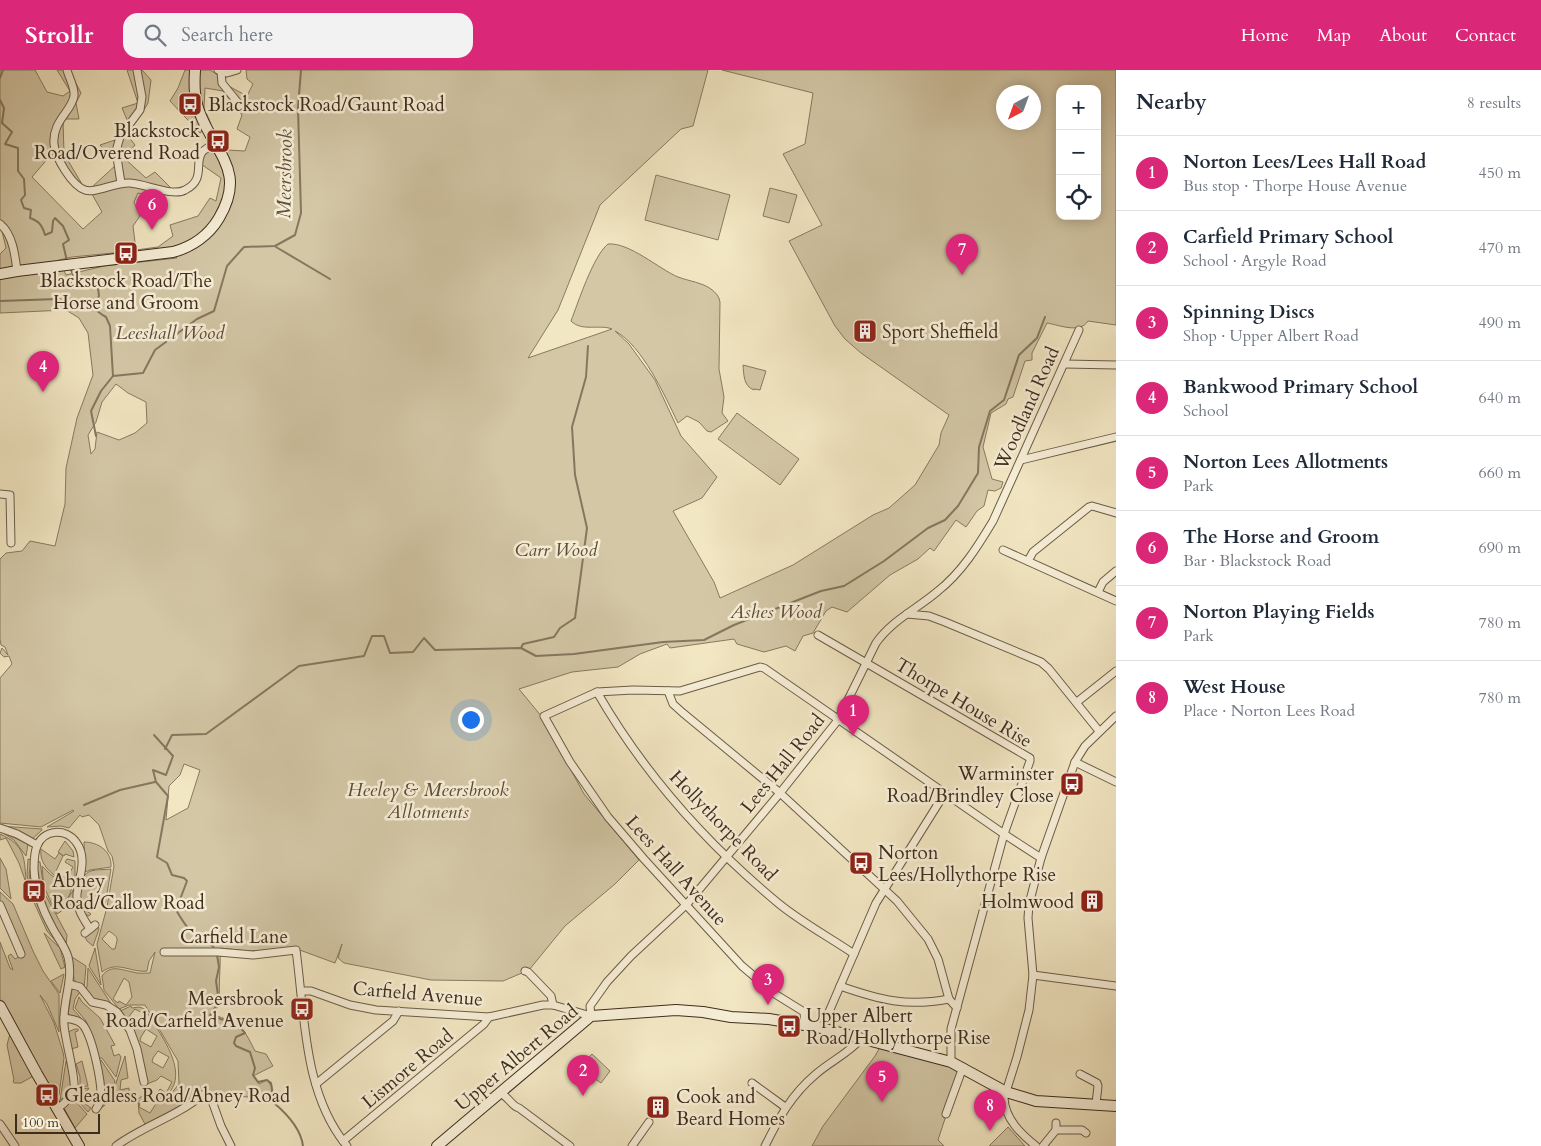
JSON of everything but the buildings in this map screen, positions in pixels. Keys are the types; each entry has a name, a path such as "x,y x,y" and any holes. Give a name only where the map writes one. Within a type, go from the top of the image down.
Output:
{"street":[{"path":"67,70 74,96 56,127 55,151 59,161 76,184 85,190 94,191 121,183 141,184 168,192 182,192 188,189 197,179 203,151 216,143"},
{"path":"121,183 116,151 120,137 140,110 142,97 136,70"},
{"path":"0,274 174,252 186,247 206,234 218,221 229,195 229,172 197,106 194,90 195,70"},
{"path":"237,70 227,73 219,71 222,83 243,108"},
{"path":"0,224 5,228 14,250 17,271"},
{"name":"Woodland Road","path":"1002,499 1079,330"},
{"path":"1064,364 1116,365"},
{"path":"1021,460 1116,437"},
{"path":"0,494 10,495 11,543"},
{"name":"Lees Hall Road","path":"592,1016 590,1006 607,982 631,956 687,904 838,720 883,632 891,624 950,582 979,544 993,521 1002,499"},
{"path":"1028,561 1033,552 1089,507 1092,506 1116,513"},
{"path":"1003,550 1116,601"},
{"path":"1098,592 1103,582 1116,571"},
{"path":"907,614 928,616 945,622 1041,662 1049,669 1099,730"},
{"name":"Thorpe House Rise","path":"818,634 1028,756 1030,761 1004,834 951,1029 951,1062"},
{"path":"597,692 680,691 764,668 1041,858"},
{"path":"1077,702 1116,671"},
{"path":"668,691 674,704 684,714 780,793 897,901 928,938 938,959 949,999 957,1008"},
{"name":"Lees Hall Avenue","path":"597,692 544,716 570,762 608,816 644,859 742,966 776,994 804,1012 805,1025"},
{"name":"Hollythorpe Road","path":"597,692 650,771 726,856 779,904 854,954"},
{"path":"1036,1146 1022,1135 1009,1118 1004,1104 1029,1010 1034,975 1028,918 1030,898 1041,858 1075,762 1085,746 1099,730 1116,716"},
{"path":"1075,762 1116,782"},
{"path":"822,1028 876,903 944,792"},
{"path":"0,828 17,834 37,845"},
{"path":"58,1110 68,1100 74,1088 74,1080 66,1043 64,1018 70,968 67,954 51,926 38,896 34,870 37,845 49,834 60,832 68,834 79,847 82,857 81,877 77,894 78,906 81,915 90,929"},
{"path":"0,905 20,954"},
{"name":"Carfield Lane","path":"164,952 215,952 253,955 296,950 301,990"},
{"path":"525,971 551,996 553,1005"},
{"path":"1034,975 1116,986"},
{"path":"69,984 80,987 92,1002 106,1005 117,1012 130,1030 137,1049 144,1082"},
{"path":"840,986 866,995 907,1003 929,1003 949,999"},
{"path":"301,990 306,1033 316,1084 326,1114 345,1144"},
{"name":"Carfield Avenue","path":"301,990 311,991 363,1008 489,1017 543,1005 553,1005 592,1016"},
{"path":"0,1006 79,1146"},
{"name":"Upper Albert Road","path":"437,1146 592,1016 676,1010 732,1017 769,1019 822,1028 951,1062 1006,1092 1036,1101 1116,1106"},
{"path":"316,1084 393,1021 399,1011"},
{"name":"Lismore Road","path":"345,1144 484,1024 489,1017"},
{"path":"64,1018 81,1022 85,1028 96,1060 100,1079 100,1102 96,1109"},
{"path":"765,1146 785,1106 810,1079 855,1046 862,1038"},
{"path":"946,1114 963,1067"},
{"path":"1080,1074 1097,1084 1096,1104"},
{"path":"752,1083 785,1106"},
{"path":"499,1093 505,1095 515,1107 570,1146"},
{"path":"116,1146 142,1130 180,1111 202,1095 207,1096 212,1101 231,1146"},
{"path":"632,1146 649,1122"},
{"path":"0,1124 15,1146"},
{"path":"1043,1146 1056,1127 1082,1130 1086,1133"}],"green space":[{"path":"0,70 35,70 47,92 63,96 70,91 57,70 69,70 81,93 76,103 79,119 63,119 64,154 85,189 77,183 59,155 49,157 32,177 83,229 102,212 92,194 92,187 117,164 100,145 115,140 125,132 135,145 124,158 146,178 155,172 170,187 161,201 138,193 134,202 140,216 133,226 136,250 158,247 173,236 170,225 198,216 210,198 216,201 221,178 201,164 202,155 217,143 227,150 245,151 250,137 237,129 242,115 223,91 205,88 204,108 211,124 200,133 170,101 178,88 185,70 210,70 218,75 223,83 247,96 253,84 247,79 246,70 708,70 693,126 681,129 600,205 558,310 528,358 612,329 585,327 571,321 592,269 602,250 608,244 625,247 634,251 678,277 708,287 717,295 720,302 719,369 724,397 722,413 728,421 711,432 707,431 699,422 687,416 678,423 652,372 634,347 615,331 629,344 655,380 681,436 717,477 702,498 673,511 714,582 720,598 793,565 873,515 889,508 915,485 939,445 941,433 949,415 861,353 845,339 835,326 789,241 822,225 783,154 805,144 813,93 722,70 1116,70 1116,325 1088,321 1084,325 1075,328 1047,323 1032,353 1032,360 1025,361 1013,397 1008,399 1006,404 991,413 983,447 992,479 1003,482 1001,488 995,491 988,490 984,506 977,511 966,527 956,520 934,551 930,548 918,559 890,575 847,612 832,607 826,611 813,633 803,636 795,651 786,646 764,652 737,644 734,639 670,648 667,644 640,654 618,667 572,672 519,689 542,717 584,794 639,860 615,884 565,926 529,970 503,981 431,980 344,963 338,958 342,944 335,963 297,949 248,951 220,948 220,1004 212,1014 235,1023 243,1030 255,1051 266,1054 273,1066 253,1076 259,1084 267,1080 272,1087 271,1099 225,1095 215,1104 201,1094 186,1107 146,1126 139,1113 138,1099 145,1094 153,1093 165,1101 179,1084 178,1061 145,1005 129,1005 119,1009 104,990 102,976 109,970 116,969 137,973 150,973 155,952 149,961 147,971 113,967 102,972 97,944 107,907 114,866 112,856 108,851 99,825 89,815 82,817 80,815 69,828 61,826 47,827 73,810 41,827 0,823 0,678 12,664 9,656 4,657 0,653 2,648 8,655 5,647 1,645 0,639 0,559 6,553 22,551 30,541 55,546 65,504 66,468 77,418 93,375 88,333 79,318 66,310 0,313 0,254 6,248 0,229","holes":["113,253 177,258 104,266 66,275 59,260","116,384 128,393 146,402 147,423 135,433 119,440 97,432 95,449 91,454 88,435 96,422 102,402","184,764 200,770 188,808 166,820 169,786 180,775","109,931 115,935 117,938 115,949 112,949 102,939","124,978 129,982 132,997 126,1005 119,1001 118,1003 113,999","146,1096 157,1102 150,1113 139,1107"]},
{"path":"127,70 142,70 151,80 148,103 141,115 128,122 122,108 138,103"},
{"path":"656,175 730,195 718,240 645,220"},
{"path":"770,188 797,195 789,223 763,216"},
{"path":"743,365 766,371 760,390 754,390 748,386"},
{"path":"737,413 799,459 780,485 718,439"},
{"path":"0,826 42,829 42,830 31,840"},
{"path":"0,831 28,844 26,856 14,840"},
{"path":"0,834 8,838 19,847 22,852 25,864 25,880 19,863 6,838 0,840"},
{"path":"65,841 73,851 74,857 65,854 64,856 58,852"},
{"path":"84,842 99,846 107,852 111,861 111,867 85,872"},
{"path":"41,849 55,859 59,853 63,856 56,871 66,879 73,867 65,862 67,859 75,861 75,877 63,881 54,875 44,864"},
{"path":"0,858 6,869 11,899 0,888"},
{"path":"28,859 32,860 29,874 33,896 27,875"},
{"path":"36,861 40,862 44,889 42,866 51,875 64,883 74,880 68,898 62,904 53,907 45,889 45,893 40,894"},
{"path":"111,869 105,906 93,902 85,910 91,914 89,916 83,913 80,890 83,878 91,871"},
{"path":"74,889 73,903 57,914 55,910 64,905"},
{"path":"0,892 13,904 43,971 59,994 59,1032 47,1004 40,995 54,1023 64,1058 59,1095 55,1097 0,999 0,942 10,968 13,970 8,956 11,954 15,959 25,954 0,900"},
{"path":"45,894 67,935 66,946 58,934 41,896"},
{"path":"32,898 34,898 58,944 47,931"},
{"path":"98,926 99,929 93,946 85,937"},
{"path":"44,933 60,948 65,967 61,969"},
{"path":"95,948 101,985 89,966"},
{"path":"72,957 86,966 84,989 74,980"},
{"path":"88,968 112,1005 95,1002 85,990 87,987"},
{"path":"64,974 60,993 51,981"},
{"path":"72,989 80,992 75,999 73,1009 87,1025 68,1015"},
{"path":"79,997 100,1018 115,1045 111,1046 114,1056 119,1054 121,1057 116,1077 102,1058 98,1058 86,1021 75,1008"},
{"path":"131,1006 132,1008 139,1007 145,1009 171,1053 176,1072 175,1081 165,1098 158,1092 160,1089 166,1093 172,1082 161,1076 147,1084 142,1058 120,1011","holes":["135,1009 146,1015 140,1026 129,1020 130,1015","146,1029 157,1036 151,1047 140,1041","158,1051 169,1057 163,1068 152,1062"]},
{"path":"78,1029 75,1032 78,1047 71,1049 68,1032"},
{"path":"11,1030 35,1075 21,1083 14,1083 13,1081 7,1045"},
{"path":"880,1047 961,1070 938,1140 944,1146 812,1146 823,1126"},
{"path":"592,1054 610,1071 601,1083 579,1067"},
{"path":"125,1056 128,1078 121,1080 120,1090 129,1088 129,1091 110,1101"},
{"path":"101,1060 115,1081 105,1105 97,1111 99,1061"},
{"path":"66,1061 70,1077 70,1088 65,1097 60,1100"},
{"path":"82,1061 88,1086 80,1087 80,1077 76,1064"},
{"path":"89,1088 81,1101 91,1108 88,1112 79,1102 79,1089"},
{"path":"76,1089 78,1090 77,1103 87,1114 75,1128 64,1108"},
{"path":"1008,1127 1025,1146 989,1146"}],"waterway":[{"path":"0,78 3,70"},
{"name":"Meersbrook","path":"113,376 143,373 155,350 197,319 214,311 227,266 244,247 275,246 295,235 301,213 298,108 301,70"},
{"path":"0,100 4,108 2,123 12,132 5,144 18,148 18,171 24,179 25,195 21,200 24,208 31,210 30,218 40,224 45,235 52,232 55,218 63,226 69,240 63,244 67,261"},
{"path":"276,247 330,279"},
{"path":"70,267 73,275 72,283 76,286 90,284 98,288 99,296 91,307 106,317 110,326 113,376 101,391 91,411 96,436"},
{"path":"0,301 58,299 91,307"},
{"path":"165,749 172,735 206,734 299,666 364,656 372,636 384,636 390,653 413,652 424,638 435,650 521,648 536,656 574,654 663,642 704,640 734,625 821,591 844,586 884,561 928,528 945,520 958,506 978,473 979,447 990,411 1004,400 1019,355 1037,338 1045,317"},
{"path":"521,648 523,644 554,637 560,628 575,618 587,528 575,475 572,427 586,377 588,346"},
{"path":"154,735 173,756 166,775 153,770 156,782 168,796 157,857 167,863 172,875 184,878 187,881 176,910 191,932 213,946 215,951"},
{"path":"84,805 120,790 155,782"},
{"path":"217,955 219,967 216,981 219,1002 210,1015 233,1024 245,1033 236,1037 234,1043 236,1046 250,1052 255,1068 253,1075 258,1082 267,1080 271,1083 274,1103 293,1122 303,1146"}],"place":[{"name":"Blackstock Road/Gaunt Road","path":"190,104"},
{"name":"Blackstock Road/Overend Road","path":"218,141"},
{"name":"The Horse and Groom","path":"152,230"},
{"name":"Blackstock Road/The Horse and Groom","path":"126,253"},
{"name":"Norton Playing Fields","path":"962,275"},
{"name":"Sport Sheffield","path":"865,331"},
{"name":"Bankwood Primary School","path":"43,392"},
{"name":"Norton Lees/Lees Hall Road","path":"853,736"},
{"name":"Warminster Road/Brindley Close","path":"1072,784"},
{"name":"Norton Lees/Hollythorpe Rise","path":"861,863"},
{"name":"Abney Road/Callow Road","path":"34,891"},
{"name":"Holmwood","path":"1092,901"},
{"name":"Spinning Discs","path":"768,1005"},
{"name":"Meersbrook Road/Carfield Avenue","path":"302,1009"},
{"name":"Upper Albert Road/Hollythorpe Rise","path":"789,1026"},
{"name":"Gleadless Road/Abney Road","path":"47,1095"},
{"name":"Carfield Primary School","path":"583,1096"},
{"name":"Norton Lees Allotments","path":"882,1102"},
{"name":"Cook and Beard Homes","path":"658,1107"},
{"name":"West House","path":"990,1131"}],"park label":[{"name":"Leeshall Wood","path":"170,332"},
{"name":"Carr Wood","path":"556,549"},
{"name":"Ashes Wood","path":"776,611"},
{"name":"Heeley & Meersbrook Allotments","path":"428,800"}]}
